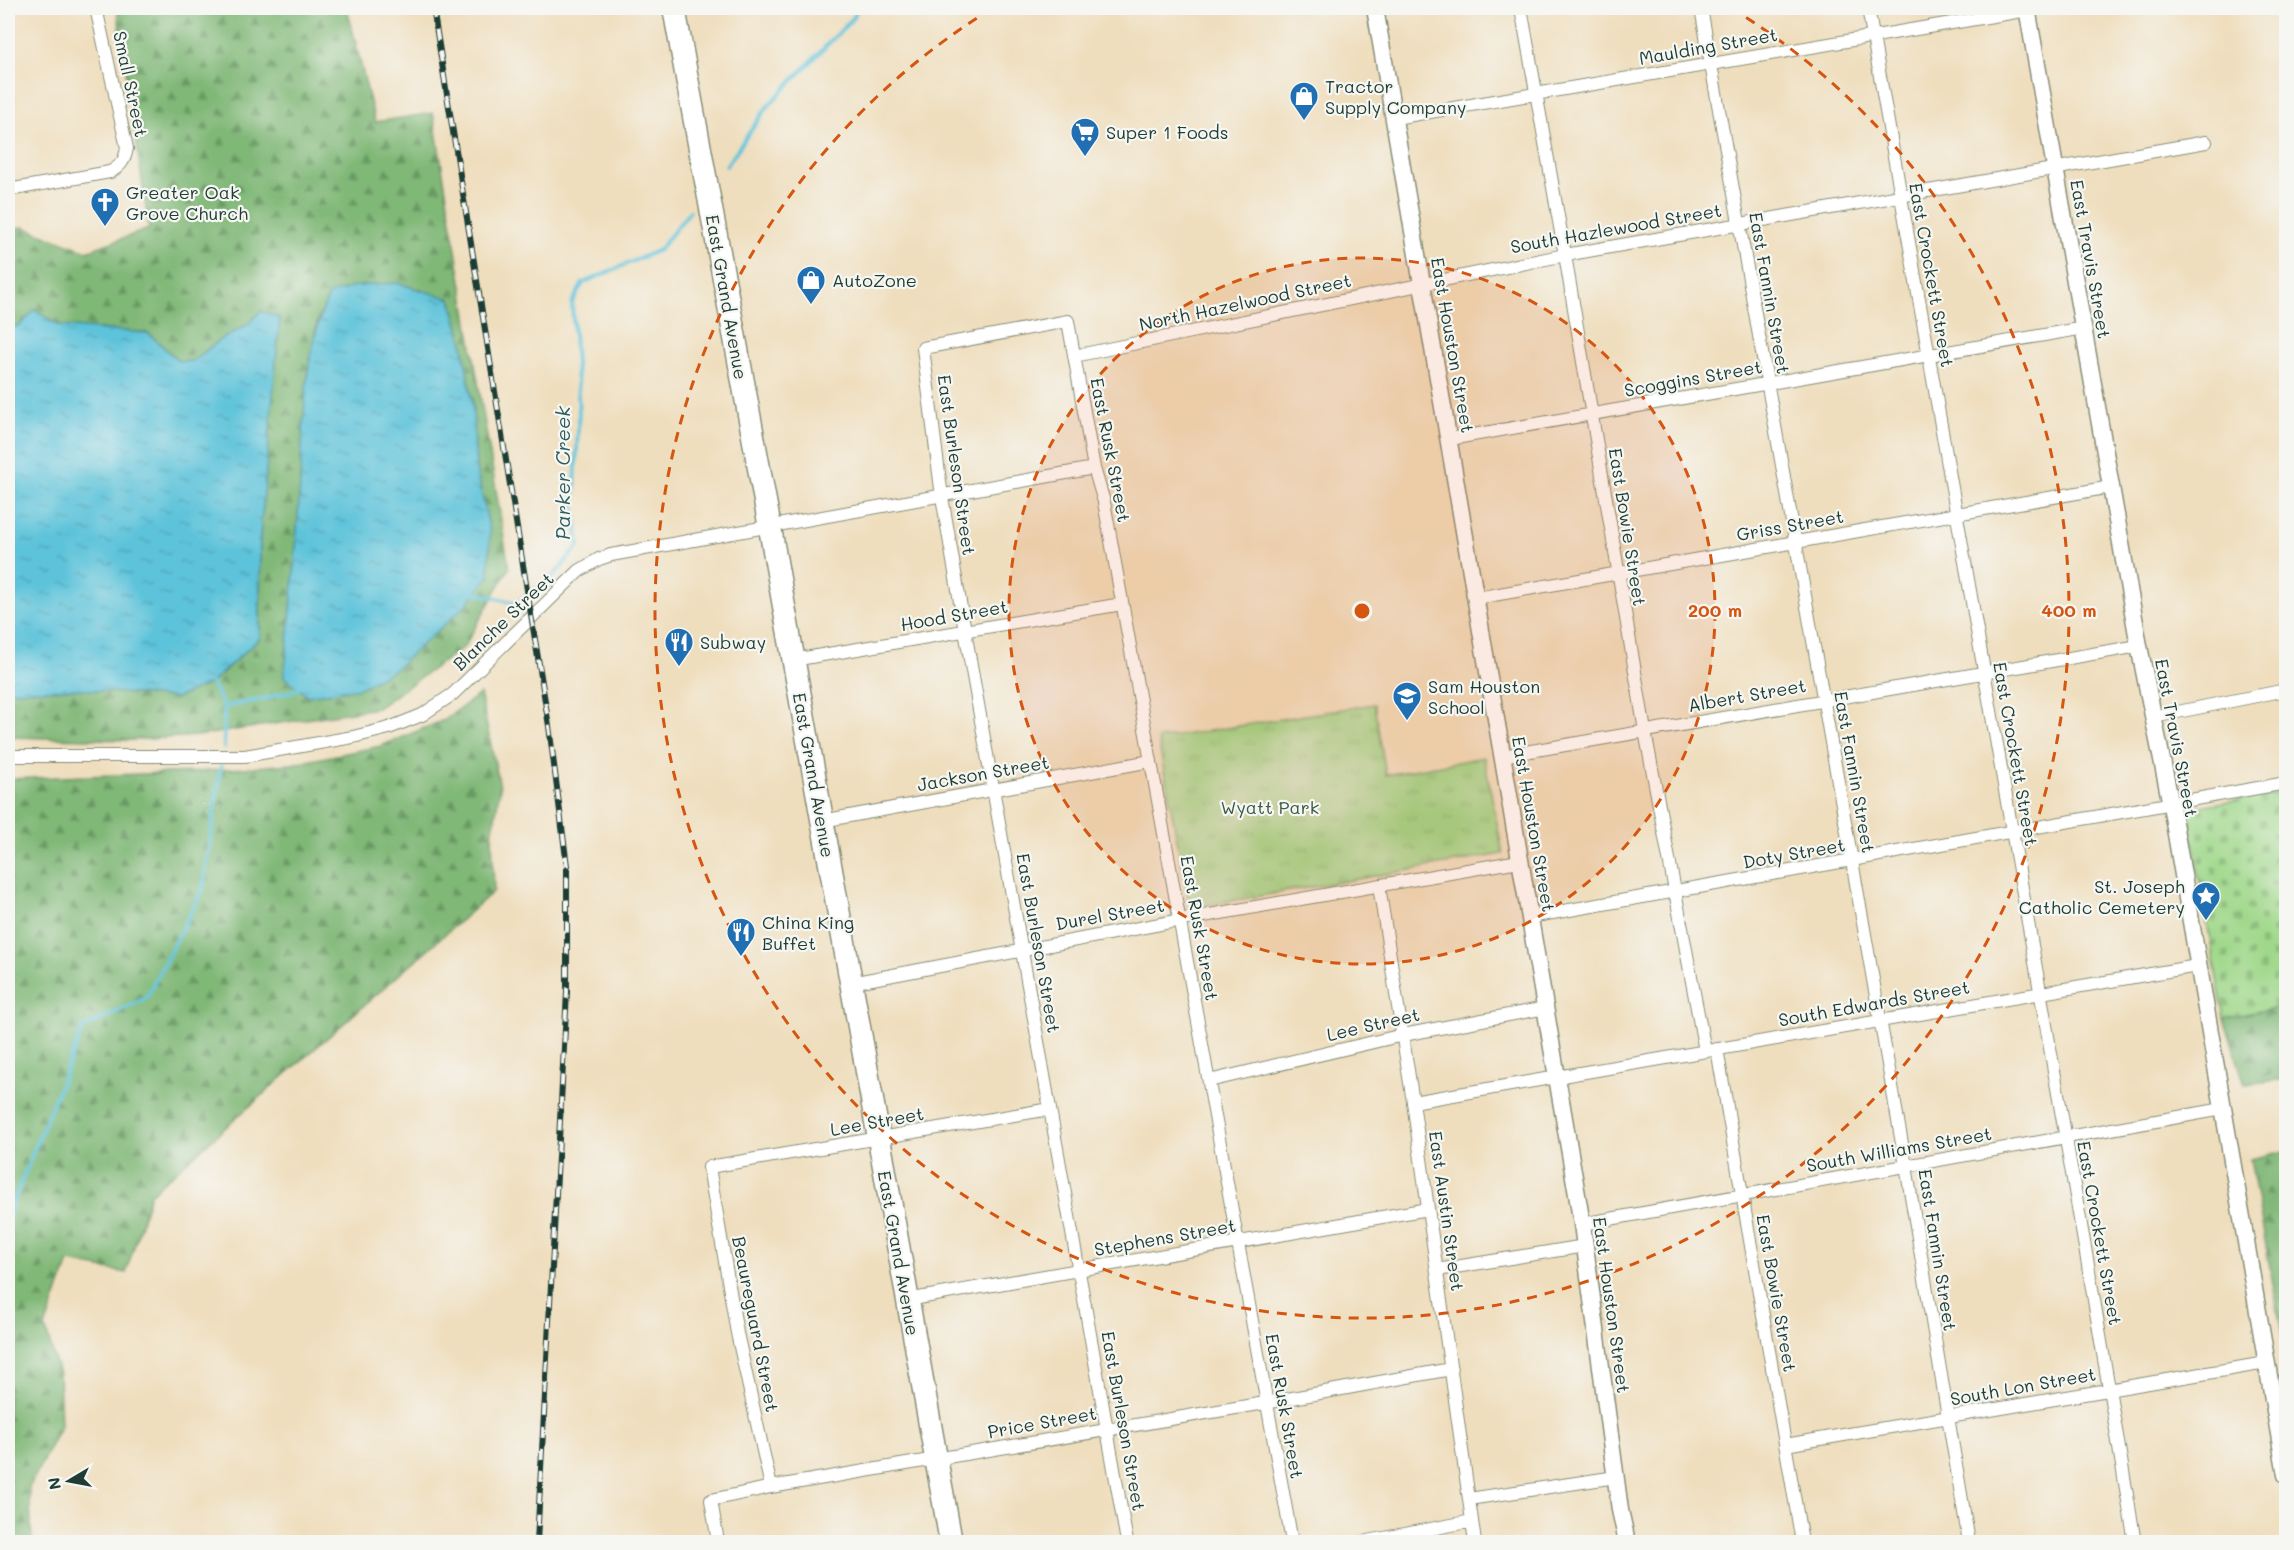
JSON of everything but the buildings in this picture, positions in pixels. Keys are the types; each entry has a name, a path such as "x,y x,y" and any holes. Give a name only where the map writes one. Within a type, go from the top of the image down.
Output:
{"highway":[{"path":"657,8 683,55"},
{"name":"East Grand Avenue","path":"674,8 770,528 951,1542"}],"main road":[{"name":"East Houston Street","path":"1375,8 1424,285 1519,861 1582,1224 1627,1542"},
{"name":"East Travis Street","path":"2027,9 2139,646 2171,805 2266,1363 2286,1465"}],"street":[{"name":"Small Street","path":"8,189 111,172 120,166 126,157 127,148 96,8"},
{"name":"East Bowie Street","path":"1521,8 1565,255 1617,574 1674,892 1742,1195 1802,1542"},
{"name":"East Fannin Street","path":"1701,8 1881,1020 1969,1542"},
{"name":"East Crockett Street","path":"1868,8 2135,1542"},
{"name":"Maulding Street","path":"1395,118 2027,9"},
{"name":"South Hazlewood Street","path":"1424,285 1442,278 1739,223 2206,142"},
{"name":"North Hazelwood Street","path":"1074,356 1305,307 1424,285"},
{"name":"East Rusk Street","path":"923,348 1068,321 1094,468 1104,502 1181,920 1265,1403 1292,1542"},
{"name":"Scoggins Street","path":"1450,440 2084,328"},
{"name":"East Burleson Street","path":"923,348 942,497 1127,1542"},
{"name":"Blanche Street","path":"8,756 238,756 372,734 406,723 453,694 579,571 599,559 1094,468"},
{"name":"Griss Street","path":"1476,598 2111,487"},
{"name":"Hood Street","path":"793,660 1122,604"},
{"name":"Albert Street","path":"1502,756 2139,646"},
{"path":"2153,717 2286,690"},
{"name":"Jackson Street","path":"822,821 1151,761"},
{"name":"Doty Street","path":"1530,917 2286,783"},
{"name":"Durel Street","path":"850,983 1021,949 1519,861"},
{"name":"East Austin Street","path":"1379,886 1413,1102 1475,1542"},
{"name":"South Edwards Street","path":"1413,1102 2197,966"},
{"name":"Lee Street","path":"1209,1082 1403,1035 1546,1008"},
{"name":"Lee Street","path":"709,1167 1050,1109"},
{"name":"South Williams Street","path":"1582,1224 2223,1109"},
{"name":"Beaureguard Street","path":"709,1167 737,1333 771,1487"},
{"name":"Stephens Street","path":"907,1300 1428,1209"},
{"path":"1437,1270 1585,1246"},
{"name":"South Lon Street","path":"1785,1445 2266,1363"},
{"name":"Price Street","path":"718,1542 711,1500 771,1487 1451,1369"},
{"path":"1469,1499 1616,1477"},
{"path":"1363,1542 1472,1521"}],"green space":[{"path":"117,8 347,8 375,122 433,113 509,568 464,647 377,708 197,736 130,740 8,737 8,691 211,683 260,638 261,311 247,325 220,340 193,361 179,361 148,333 59,326 36,310 19,326 8,327 8,230 23,227 87,251 149,229","holes":["451,299 462,340 473,408 476,469 490,531 360,688 308,696 284,677 294,583 305,401 319,315"]},
{"path":"480,694 500,787 492,836 494,891 150,1194 126,1273 69,1262 45,1327 59,1374 61,1425 29,1488 32,1542 8,1542 8,779 194,772 292,764 381,746 444,720"},
{"name":"Wyatt Park","path":"1374,704 1386,775 1484,757 1503,854 1190,908 1158,739"},
{"path":"2286,792 2286,1006 2224,1018 2187,808"},
{"path":"2286,1006 2286,1079 2245,1084 2224,1018"},
{"path":"2286,1151 2286,1354 2250,1159"}],"water":[{"path":"398,283 451,299 462,340 473,408 476,469 490,531 489,576 466,605 394,670 360,688 308,696 284,677 294,580 306,386 314,339 329,294 356,286"},
{"path":"35,310 59,326 148,333 179,361 193,361 220,340 247,325 261,311 280,318 260,537 260,638 211,683 177,698 79,689 8,691 8,327 19,326"}],"waterway":[{"name":"Parker Creek","path":"726,166 768,106 854,17 857,8"},
{"name":"Parker Creek","path":"473,592 516,603 551,579 579,546 574,507 579,410 572,303 583,283 659,250 690,211"},
{"path":"211,683 224,707"},
{"name":"Parker Creek","path":"224,748 224,707 267,698 298,689 302,685"},
{"name":"Parker Creek","path":"8,1232 10,1210 83,1028 146,998 203,889 221,766"}],"railway":[{"path":"433,8 549,726 567,866 567,992 537,1542"}],"place":[{"name":"Tractor Supply Company","path":"1304,122"},
{"name":"Super 1 Foods","path":"1085,158"},
{"name":"Greater Oak Grove Church","path":"105,228"},
{"name":"AutoZone","path":"811,306"},
{"name":"Subway","path":"679,668"},
{"name":"Sam Houston School","path":"1407,722"},
{"name":"St. Joseph Catholic Cemetery","path":"2206,922"},
{"name":"China King Buffet","path":"741,958"}]}
